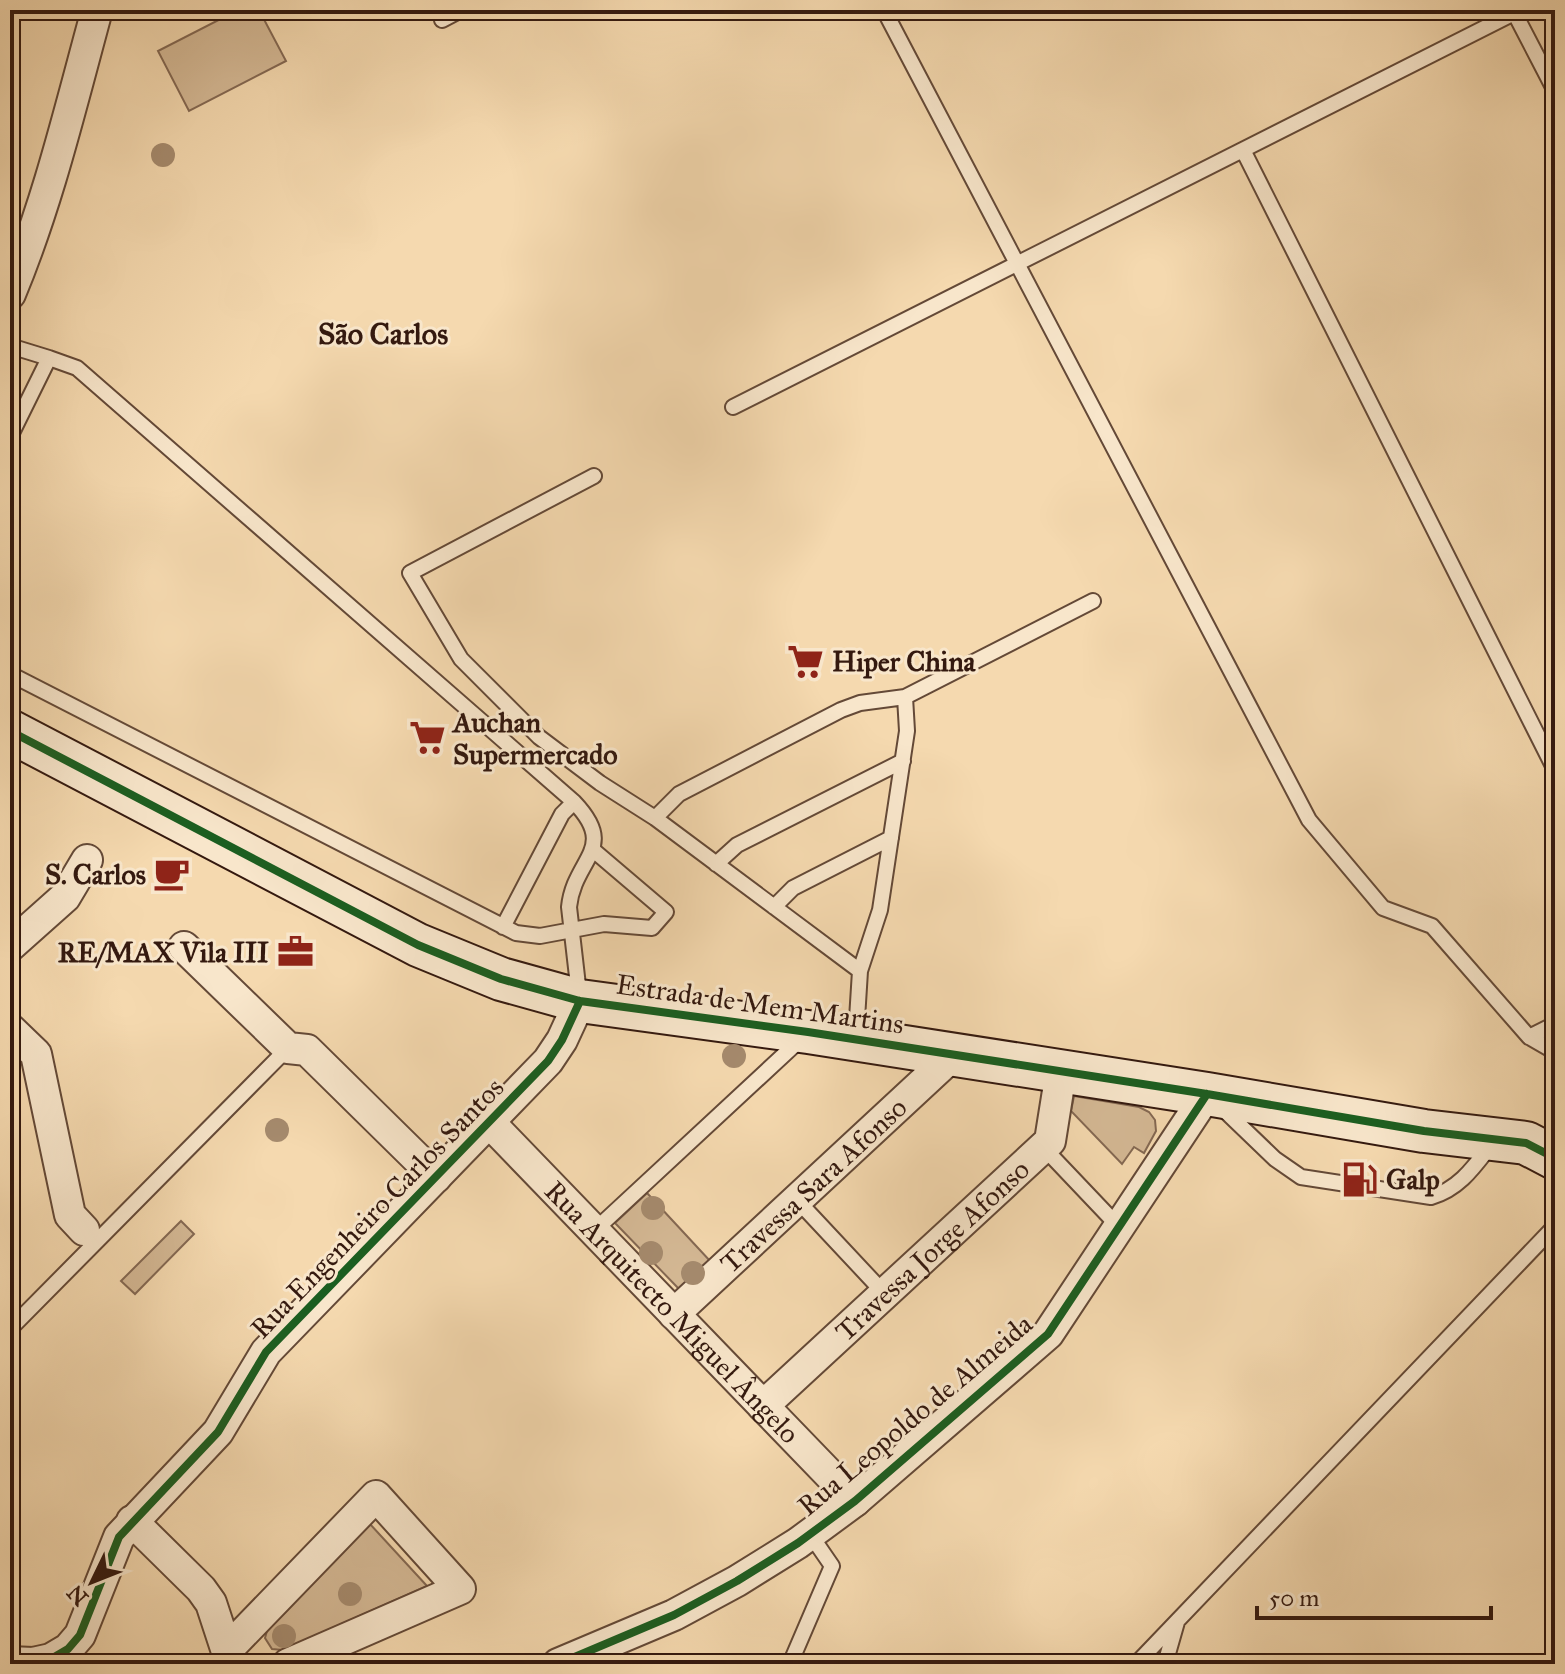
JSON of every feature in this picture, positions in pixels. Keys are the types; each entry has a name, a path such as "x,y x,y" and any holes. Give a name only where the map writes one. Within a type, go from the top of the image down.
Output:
{"street":[{"path":"10,294 23,263 59,147 97,10"},
{"name":"Estrada de Mem Martins","path":"10,731 418,945 501,979 580,1001 808,1032 1424,1131 1533,1143"},
{"path":"10,946 65,897 87,860"},
{"path":"184,947 288,1048 307,1050 436,1177"},
{"name":"Rua Engenheiro Carlos Santos","path":"22,1662 60,1654 80,1635 119,1537 218,1432 266,1352 548,1061 562,1040 580,1001"},
{"path":"10,1029 36,1054 70,1215 84,1230"},
{"name":"Travessa Sara Afonso","path":"674,1314 953,1055"},
{"name":"Travessa Jorge Afonso","path":"763,1406 1050,1141 1061,1072"},
{"name":"Rua Leopoldo de Almeida","path":"558,1664 674,1615 737,1581 810,1534 855,1501 1048,1334 1207,1094"},
{"name":"Rua Arquitecto Miguel Ângelo","path":"489,1122 855,1501"},
{"path":"229,1657 376,1496 460,1589 288,1664"},
{"path":"132,1521 201,1589 217,1617 229,1657"}],"lane":[{"path":"442,20 461,10"},
{"path":"884,10 1309,820 1383,908 1432,926 1529,1037 1555,1052"},
{"path":"733,407 1516,11 1555,91"},
{"path":"1243,150 1555,770"},
{"path":"10,346 77,368 591,819 596,840 570,894 569,907 580,1001"},
{"path":"10,437 49,358"},
{"path":"594,476 410,573 461,659 539,737 600,783 655,818 860,971"},
{"path":"655,818 679,794 841,710 860,703 905,697 1093,601"},
{"path":"10,674 516,933 540,936 604,924 652,928 666,912 592,849"},
{"path":"856,1040 860,971 880,910 903,761 908,721 905,697"},
{"path":"716,864 737,845 903,761"},
{"path":"503,927 562,814 574,802"},
{"path":"774,907 793,888 891,838"},
{"path":"1529,1037 1555,1024"},
{"path":"594,1231 808,1032"},
{"path":"10,1329 288,1048"},
{"path":"1207,1094 1275,1159 1301,1177 1417,1195 1431,1197 1453,1188 1533,1143"},
{"path":"1043,1147 1119,1227"},
{"path":"797,1200 885,1294"},
{"path":"1136,1664 1555,1226"},
{"path":"790,1664 832,1566 810,1534"},
{"path":"1165,1664 1178,1619"}],"shaded area":[{"path":"238,10 259,10 286,61 189,111 158,51"},
{"path":"1074,1096 1139,1107 1149,1112 1155,1120 1156,1131 1144,1153 1134,1147 1122,1164 1071,1111"},
{"path":"647,1193 711,1262 680,1290 615,1223"},
{"path":"181,1221 194,1234 135,1294 121,1281"},
{"path":"370,1524 427,1586 283,1650 272,1649 265,1638 267,1631"}],"cycle path":[{"path":"10,731 418,945 501,979 580,1001 808,1032 1424,1131 1526,1143 1555,1158"},
{"path":"10,1662 33,1663 51,1659 68,1649 80,1635 119,1537 218,1432 266,1352 548,1061 562,1040 580,1001"},
{"path":"558,1664 674,1615 798,1543 855,1501 1048,1334 1207,1094"}],"place":[{"name":"Hiper China","path":"806,661"},
{"name":"Auchan Supermercado","path":"427,738"},
{"name":"S. Carlos","path":"172,874"},
{"name":"RE/MAX Vila III","path":"295,952"},
{"name":"Galp","path":"1360,1179"}],"district":[{"name":"São Carlos","path":"383,334"}]}
